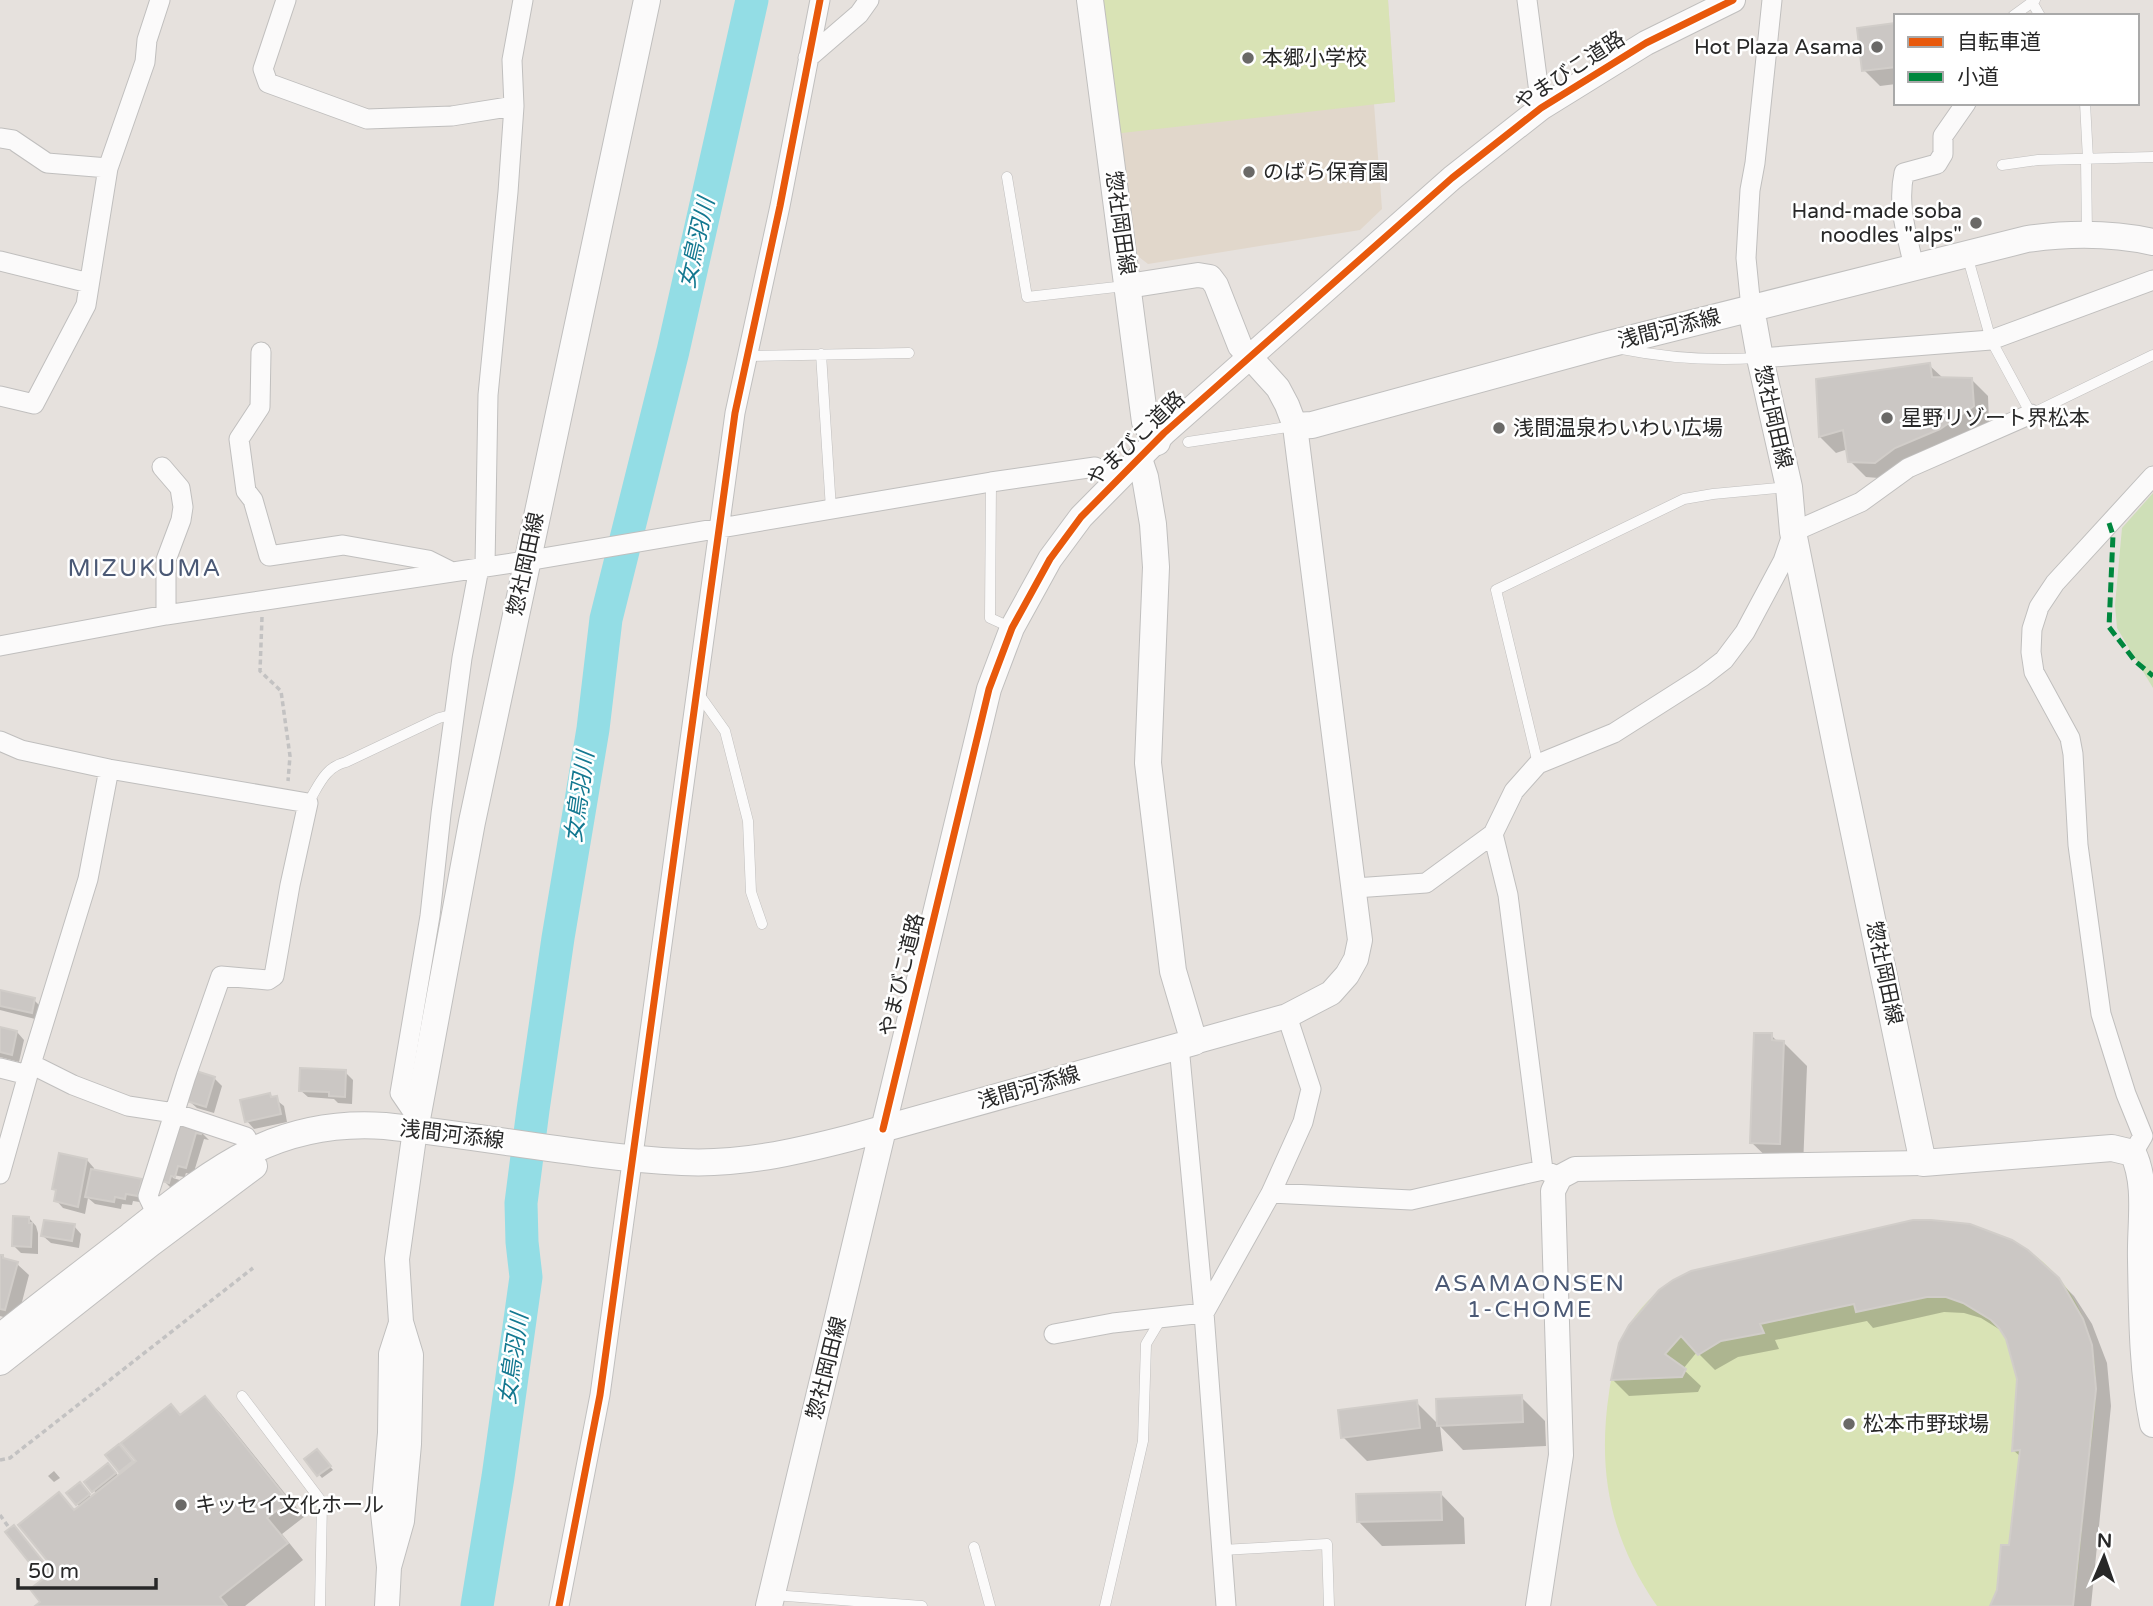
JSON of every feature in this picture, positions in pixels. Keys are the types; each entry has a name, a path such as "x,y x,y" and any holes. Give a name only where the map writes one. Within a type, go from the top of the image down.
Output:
{"main road":[{"name":"惣社岡田線","path":"424,1127 472,822 538,559 647,0"},
{"name":"惣社岡田線","path":"1090,0 1148,451"},
{"name":"浅間河添線","path":"1294,426 1325,422 1601,346 2027,239 2087,235 2153,242"},
{"name":"惣社岡田線","path":"1752,308 1760,358 1789,487 1793,532 1923,1163"},
{"path":"1148,451 1145,477 1152,512 1156,567 1148,762 1173,971 1186,1044"},
{"name":"浅間河添線","path":"0,1337 202,1179 252,1149 324,1127 354,1124 424,1127 683,1163 738,1160 798,1152 1186,1044"},
{"name":"惣社岡田線","path":"770,1600 883,1129"},
{"name":"浅間河添線","path":"0,1362 161,1235 258,1163 283,1139"},
{"path":"1923,1163 2112,1148 2143,1141 2140,1257 2145,1385 2153,1424"}],"street":[{"path":"0,396 34,404 86,305 108,168 145,62 147,40 160,0"},
{"path":"286,0 263,69 268,83 367,119 452,116 514,106"},
{"path":"387,1606 390,1567 383,1513 390,1433 391,1354 401,1322 397,1259 424,1127 400,1093 430,916 462,658 482,567 488,395 514,106 512,60 523,0"},
{"path":"559,1606 600,1395 627,1157 696,691 713,528 820,0"},
{"path":"808,58 859,13 869,0"},
{"path":"1527,0 1541,108"},
{"name":"やまびこ道路","path":"883,1129 989,689 1012,628 1050,558 1081,517 1164,433 1452,178 1541,108 1646,43 1733,0"},
{"path":"1752,308 1746,258 1750,190 1772,0"},
{"path":"1914,267 1901,212 1900,191 1904,173 1937,164 1943,154 1943,136 1965,105"},
{"path":"0,138 13,140 47,163 108,168"},
{"path":"0,261 89,283"},
{"path":"1128,286 1198,275 1210,277 1216,285 1240,346 1278,388 1287,405 1294,426 1360,940 1356,959 1347,975 1331,993 1287,1016 1186,1044 1226,1606"},
{"path":"1760,358 1991,340 2153,280"},
{"path":"261,352 260,407 239,439 246,491 253,500 269,556 343,545 428,560 452,572"},
{"path":"1355,888 1426,883 1493,834 1514,791 1538,764 1614,733 1724,660 1745,632 1783,561 1793,532 1861,502 1908,468 2031,414"},
{"path":"162,467 180,488 183,507 166,560 166,615"},
{"path":"0,646 166,615 538,559 991,482 1095,467 1118,479"},
{"path":"2143,1141 2101,1014 2078,845 2070,738 2034,672 2031,652 2032,629 2039,607 2055,583 2153,476"},
{"path":"0,741 21,750 109,769 308,803 274,976 268,980 221,976 148,1196 157,1215"},
{"path":"0,1174 29,1069 88,878 109,769"},
{"path":"1493,834 1508,895 1553,1191 1561,1455 1538,1606"},
{"path":"1204,1313 1271,1194 1303,1122 1311,1089 1287,1016"},
{"path":"0,1069 29,1069 128,1106 174,1113 246,1136 252,1149"},
{"path":"1271,1194 1411,1200 1575,1170 1923,1163"},
{"path":"1054,1334 1113,1323 1204,1313"}],"lane":[{"path":"2016,14 2033,1"},
{"path":"2085,105 2087,235"},
{"path":"2002,165 2038,160 2153,157"},
{"path":"1007,177 1027,297 1128,286"},
{"path":"1967,254 1991,340 2031,414 2153,355"},
{"path":"1601,346 1662,357 1728,360 1760,358"},
{"path":"748,356 909,353"},
{"path":"821,354 831,509"},
{"name":"浅間河添線","path":"1188,442 1294,426"},
{"path":"991,482 990,618 1012,628"},
{"path":"1538,764 1496,590 1684,499 1789,487"},
{"path":"696,691 725,732 748,821 751,892 762,925"},
{"path":"308,803 327,771 336,765 439,718 455,714"},
{"path":"1105,1606 1143,1441 1146,1344 1161,1318"},
{"path":"242,1396 322,1502 320,1606"},
{"path":"1222,1550 1326,1544 1329,1606"},
{"path":"974,1547 990,1606"},
{"path":"770,1600 922,1606"}],"path":[{"path":"262,601 260,671 281,691 290,756 286,798"},
{"path":"0,1460 10,1458 253,1268"},
{"path":"0,1515 10,1529"}],"shaded area":[{"path":"1097,0 1388,0 1395,102 1374,104 1382,209 1360,230 1148,264 1130,250"}],"green space":[{"name":"本郷小学校","path":"1097,0 1388,0 1395,102 1113,134"},
{"path":"2153,493 2153,688 2117,628 2115,605 2122,528"},
{"name":"松本市野球場","path":"1913,1220 1973,1226 2001,1236 2027,1250 2049,1268 2068,1290 2083,1316 2095,1364 2096,1398 2073,1606 1657,1606 1628,1556 1618,1531 1607,1478 1605,1451 1609,1393 1618,1352 1632,1320 1656,1294 1691,1271"}],"building":[{"name":"Hot Plaza Asama","path":"1894,23 1894,67 1862,71 1857,28"},
{"name":"星野リゾート界松本","path":"1930,363 1932,377 1972,378 1974,406 1940,429 1895,448 1875,463 1848,462 1843,430 1819,437 1816,379"},
{"path":"0,990 35,998 32,1013 0,1006"},
{"path":"0,1027 17,1031 12,1055 0,1052"},
{"path":"1754,1033 1772,1033 1772,1040 1784,1041 1780,1144 1750,1143"},
{"path":"300,1068 346,1070 345,1097 329,1096 329,1092 299,1091"},
{"path":"196,1071 215,1077 206,1107 187,1101"},
{"path":"270,1093 271,1097 277,1096 281,1114 245,1122 240,1100"},
{"path":"179,1124 202,1130 201,1134 196,1133 186,1168 178,1166 175,1177 171,1176 169,1183 162,1181"},
{"path":"59,1153 87,1159 78,1207 54,1201 56,1190 52,1189"},
{"path":"91,1169 142,1179 138,1196 126,1194 125,1199 115,1197 114,1202 85,1197"},
{"path":"13,1216 29,1217 29,1223 32,1223 31,1247 12,1246"},
{"path":"44,1220 75,1224 72,1241 41,1236"},
{"path":"1913,1220 1970,1224 2012,1240 2028,1250 2059,1278 2083,1319 2092,1345 2096,1389 2073,1606 1990,1606 1997,1590 2001,1545 2009,1545 2020,1450 2012,1451 2017,1379 2006,1339 1999,1328 1963,1303 1946,1297 1927,1297 1856,1312 1854,1304 1760,1324 1764,1333 1721,1341 1698,1355 1681,1336 1665,1354 1686,1369 1682,1377 1611,1380 1619,1343 1629,1325 1659,1290 1673,1280 1691,1271"},
{"path":"0,1255 18,1262 5,1310 0,1309"},
{"path":"1522,1395 1523,1422 1437,1426 1436,1399"},
{"name":"キッセイ文化ホール","path":"205,1396 289,1501 267,1518 288,1543 220,1597 227,1606 35,1606 40,1602 30,1589 55,1570 18,1525 59,1492 74,1510 136,1461 121,1443 171,1404 180,1415"},
{"path":"1417,1400 1420,1428 1341,1438 1338,1410"},
{"path":"119,1444 133,1461 119,1472 105,1455"},
{"path":"317,1449 331,1466 317,1476 304,1459"},
{"path":"108,1463 116,1473 92,1492 84,1482"},
{"path":"80,1482 90,1494 76,1505 66,1493"},
{"path":"1441,1492 1442,1520 1357,1522 1356,1494"},
{"path":"14,1525 50,1570 41,1577 5,1532"}],"waterway":[{"name":"女鳥羽川","path":"477,1606 526,1277 521,1203 533,1110 593,729 606,619 673,351 752,0"}],"marked path":[{"path":"2109,523 2113,535 2109,627 2135,661 2153,676"}],"cycle path":[{"path":"559,1606 600,1395 735,413 780,206 820,0"},
{"path":"883,1129 989,689 1012,628 1050,559 1081,517 1164,433 1452,178 1541,108 1646,43 1733,0"}],"place":[{"name":"Hot Plaza Asama","path":"1877,47"},
{"name":"本郷小学校","path":"1248,58"},
{"name":"のばら保育園","path":"1249,172"},
{"name":"Hand-made soba noodles \"alps\"","path":"1976,223"},
{"name":"星野リゾート界松本","path":"1887,418"},
{"name":"浅間温泉わいわい広場","path":"1499,428"},
{"name":"松本市野球場","path":"1849,1424"},
{"name":"キッセイ文化ホール","path":"181,1505"}],"district":[{"name":"MIZUKUMA","path":"145,568"},
{"name":"ASAMAONSEN 1-CHOME","path":"1530,1297"}]}
